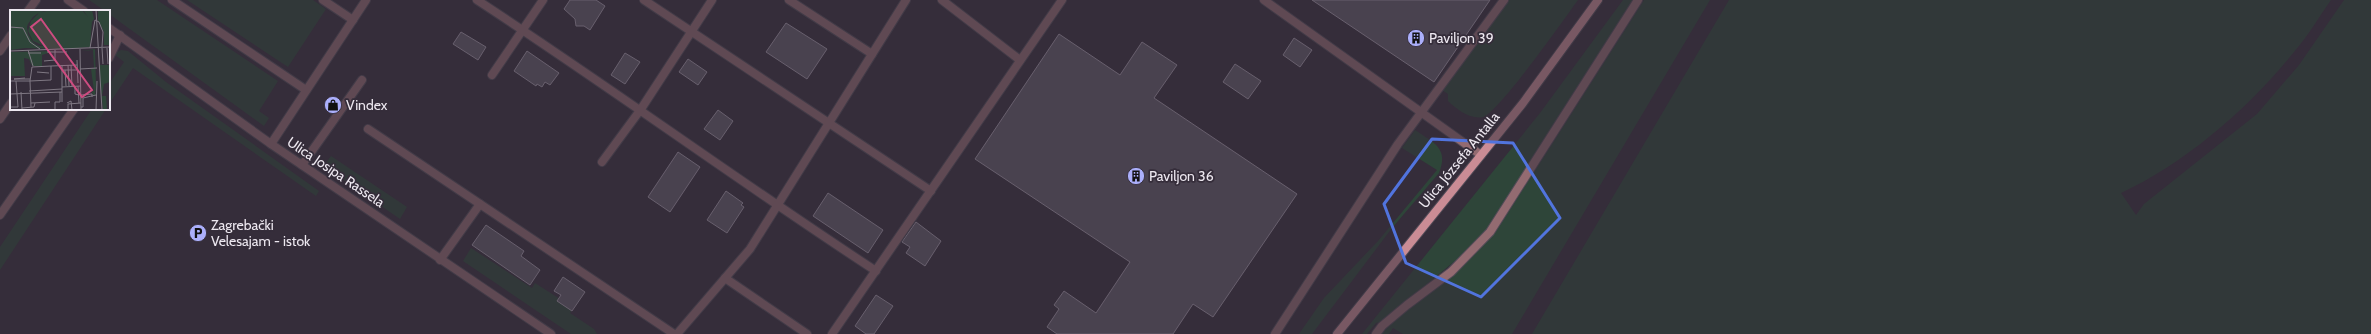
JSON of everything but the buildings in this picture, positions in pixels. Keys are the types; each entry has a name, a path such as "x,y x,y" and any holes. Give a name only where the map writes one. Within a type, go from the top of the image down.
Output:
{"street":[{"path":"29,10 36,0"},
{"path":"68,0 79,9"},
{"path":"172,0 306,90"},
{"path":"323,0 353,20"},
{"path":"270,144 366,0"},
{"path":"477,0 641,109 777,206 876,271"},
{"path":"492,75 543,0"},
{"path":"644,0 930,191"},
{"path":"602,162 641,109 712,0"},
{"path":"789,0 872,54"},
{"path":"368,129 675,334 750,250 906,0"},
{"path":"942,0 1020,60"},
{"path":"832,334 1062,0"},
{"path":"1264,0 1421,114 1481,155"},
{"path":"1275,334 1398,144 1504,0"},
{"name":"Ulica Józsefa Antalla","path":"1337,334 1523,103 1598,0"},
{"path":"1376,334 1402,309 1451,272 1490,232 1638,0"},
{"name":"Ulica Josipa Rassela","path":"110,29 270,144 551,334"},
{"path":"110,56 120,35"},
{"path":"0,51 10,36"},
{"path":"302,165 362,80"},
{"path":"0,119 10,104"},
{"path":"0,216 73,110"},
{"path":"440,260 480,204"},
{"path":"725,278 807,334"}],"highlighted area":[{"path":"1432,139 1513,143 1560,218 1481,297 1406,263 1384,204"}],"green space":[{"path":"89,0 157,0 278,81 259,111 269,118 264,126 110,15 110,10 104,10"},
{"path":"187,0 313,0 326,9 288,67"},
{"path":"1501,0 1578,0 1517,83 1491,111 1483,117 1478,118 1464,113 1451,104 1448,101 1448,94 1442,90"},
{"path":"1623,0 1633,0 1489,227 1461,256 1381,322 1376,323 1367,334 1362,334 1540,113"},
{"path":"1644,0 1710,0 1512,334 1403,334 1393,328 1389,334 1381,334 1401,314 1460,267 1495,233"},
{"path":"1729,0 2331,0 2299,46 2276,73 2237,113 2192,150 2169,166 2145,181 2121,193 2136,215 2144,204 2257,114 2299,65 2344,0 2371,0 2371,334 1532,334"},
{"path":"121,50 128,51 166,82 319,191 316,196 133,68 110,102 110,83 124,62 114,54"},
{"path":"91,110 105,110 0,270 0,247"},
{"path":"1415,130 1434,143 1441,152 1442,165 1439,173 1392,228 1312,334 1299,334 1324,298 1378,241 1437,170 1402,148"},
{"path":"331,156 407,207 400,219 326,168 325,164"},
{"path":"471,248 532,288 535,283 574,308 570,313 594,329 597,334 571,334 463,261"}],"place":[{"name":"Paviljon 39","path":"1416,38"},
{"name":"Vindex","path":"333,105"},
{"name":"Paviljon 36","path":"1136,176"},
{"name":"Zagrebački Velesajam - istok","path":"198,233"}]}
